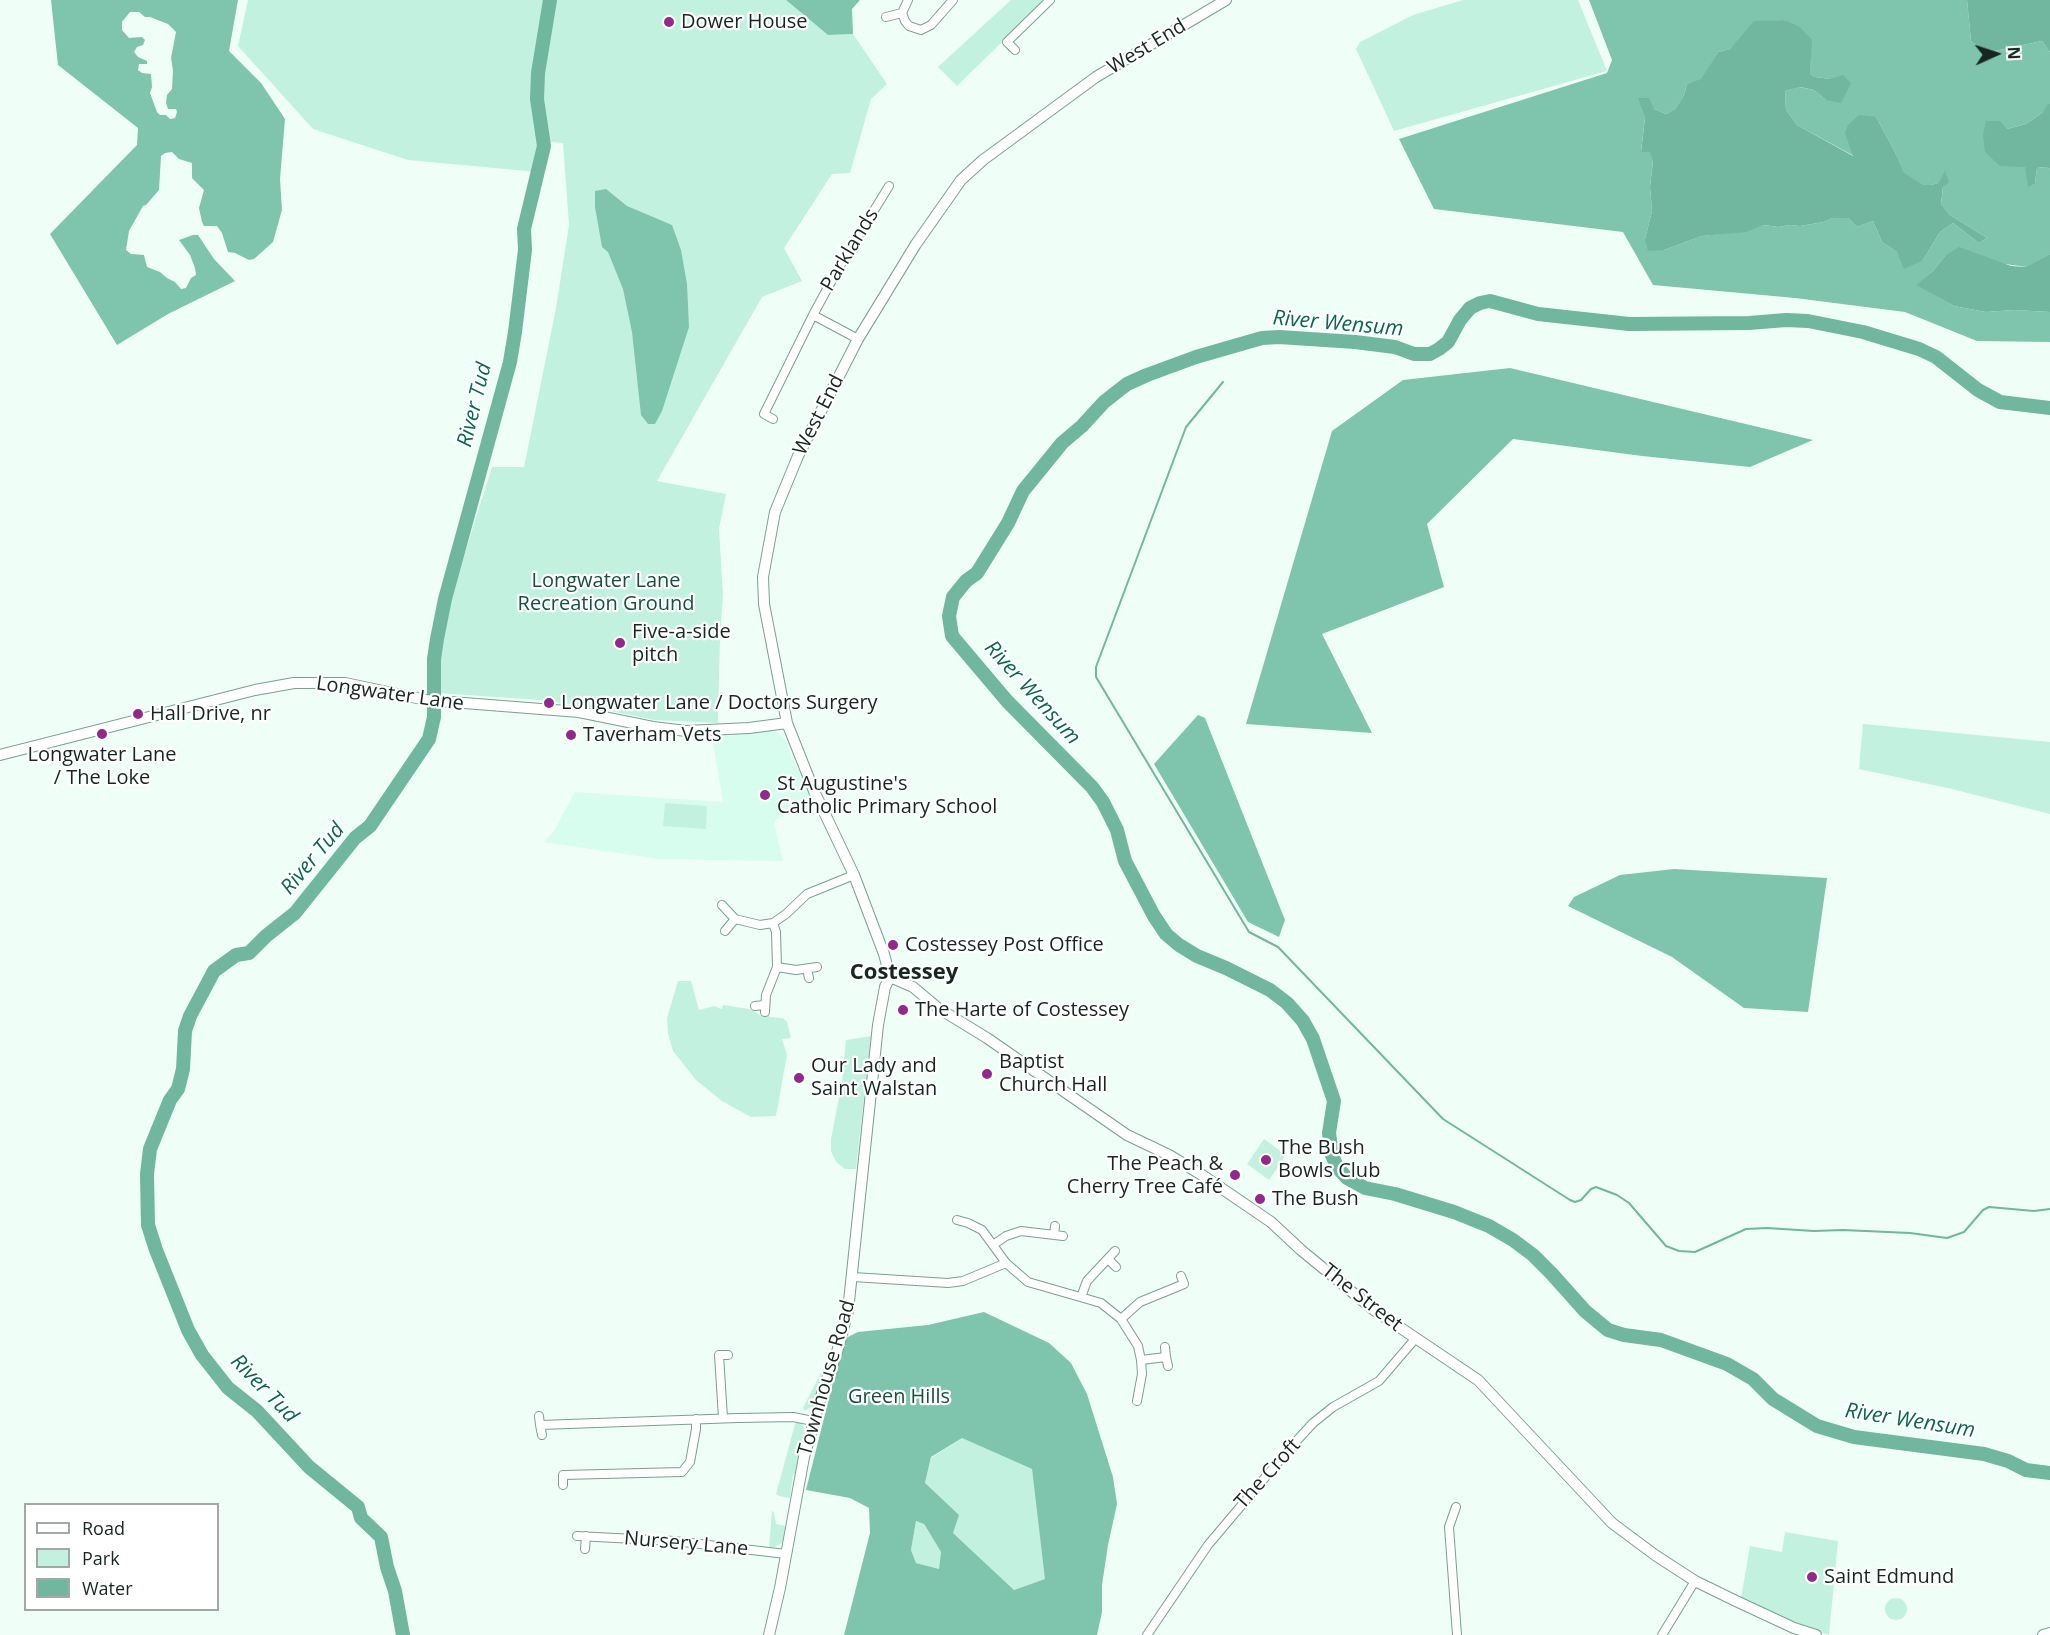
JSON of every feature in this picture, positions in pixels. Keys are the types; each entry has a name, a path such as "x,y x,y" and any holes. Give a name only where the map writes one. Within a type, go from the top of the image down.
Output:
{"street":[{"path":"902,13 908,0"},
{"path":"902,13 909,26 921,30 931,25 953,0"},
{"path":"1015,50 1005,44 1050,0"},
{"name":"West End","path":"890,977 884,954 854,875 814,791 787,723 764,603 763,577 775,512 787,480 858,339 916,244 944,203 971,170 1096,77 1226,0"},
{"path":"886,17 902,13"},
{"name":"Parklands","path":"773,419 764,414 813,315 838,269 889,186"},
{"name":"Parklands","path":"813,315 858,339"},
{"name":"Longwater Lane","path":"0,755 255,690 294,683 345,683 426,700 579,712 653,727 686,731 740,729 787,723"},
{"path":"722,905 735,919 760,925 773,923 807,894 854,875"},
{"path":"726,931 735,919"},
{"path":"762,1008 777,967 776,932 773,923"},
{"path":"777,967 811,972"},
{"name":"Townhouse Road","path":"769,1635 795,1499 813,1421 848,1311 878,1025 885,987 890,977"},
{"name":"The Street","path":"890,977 913,987 938,1008 987,1038 1127,1135 1202,1175 1260,1214 1374,1310 1486,1387 1612,1522 1655,1556 1695,1581 1794,1628 1816,1635"},
{"path":"957,1220 982,1230 1006,1263 1028,1282 1101,1303 1121,1319 1138,1346 1141,1360 1142,1374 1137,1401"},
{"path":"993,1245 1006,1236 1021,1231 1057,1232"},
{"path":"1081,1296 1087,1281 1115,1251"},
{"path":"1108,1258 1116,1267"},
{"path":"853,1277 948,1283 963,1281 1006,1263"},
{"path":"1121,1319 1140,1302 1184,1284"},
{"name":"The Croft","path":"1147,1635 1208,1545 1290,1448 1313,1423 1333,1407 1379,1381 1415,1339"},
{"path":"720,1355 723,1418"},
{"path":"1141,1360 1166,1357"},
{"path":"542,1435 540,1421 793,1417 813,1421"},
{"path":"563,1485 563,1475 682,1472 690,1462 696,1419"},
{"path":"1457,1513 1449,1527 1457,1635"},
{"name":"Nursery Lane","path":"585,1549 581,1536 674,1540 786,1554"},
{"path":"1662,1635 1695,1581"},
{"path":"2043,1635 2050,1633"}],"shaded area":[{"name":"St Augustine's Catholic Primary School","path":"765,730 777,732 784,738 791,759 813,803 774,823 783,861 658,859 544,842 554,831 575,792 723,802 712,738"}],"green space":[{"path":"51,0 238,0 229,51 261,83 285,119 280,179 282,210 273,242 254,259 249,260 228,252 222,233 217,226 204,226 199,208 204,190 192,178 192,163 179,159 172,152 161,156 159,190 143,206 129,231 126,250 131,254 144,255 147,267 160,272 181,289 186,288 191,278 196,275 195,268 190,255 179,240 198,235 214,259 235,281 168,314 117,345 50,234 137,145 138,128 58,65","holes":["130,12 139,12 145,17 168,24 176,32 171,58 172,89 167,95 166,103 168,109 176,109 175,118 170,119 157,112 150,93 151,74 138,70 139,64 147,64 147,61 138,57 134,52 137,47 143,45 145,40 142,37 129,38 122,30 122,22"]},
{"name":"Longwater Lane Recreation Ground","path":"248,0 786,0 828,35 853,34 887,84 871,99 850,173 832,174 784,248 802,281 762,297 657,481 726,494 719,529 723,594 718,723 654,720 541,700 437,693 436,663 443,622 492,467 524,467 556,308 569,225 563,143 540,141 537,172 408,160 313,129 238,46"},
{"path":"786,0 860,0 852,9 853,34 828,35"},
{"path":"1011,0 1045,0 957,86 938,67"},
{"path":"1463,0 1578,0 1607,71 1394,131 1356,49 1360,42 1413,15"},
{"path":"1589,0 1967,0 1971,41 1985,53 2042,41 2050,52 2050,104 2026,124 2007,129 2035,183 2037,168 2050,169 2050,254 2027,267 1945,256 1917,285 1954,306 1986,312 2014,310 2050,312 2050,342 1977,341 1905,312 1795,298 1653,285 1623,232 1434,209 1399,139 1607,73 1612,60","holes":["1784,20 1811,40 1810,74 1830,79 1826,100 1814,90 1799,87 1785,91 1786,110 1797,125 1854,156 1876,117 1895,152 1902,172 1924,185 1938,183 1945,172 1941,204 1950,215 1987,238 1979,243 1953,223 1940,232 1923,260 1897,252 1882,242 1873,221 1857,227 1848,218 1833,218 1800,226 1764,225 1746,231 1702,236 1664,250 1645,239 1652,211 1650,187 1653,160 1649,152 1641,151 1645,118 1639,98 1654,109 1666,114 1675,109 1684,95 1687,84 1701,80 1718,52 1730,49 1740,39 1771,21"]},
{"path":"606,189 627,206 672,225 681,250 687,284 689,327 662,411 655,424 648,424 641,415 632,332 623,289 608,252 602,247 595,207 595,191"},
{"path":"1510,368 1813,440 1750,467 1513,439 1427,524 1444,587 1322,634 1372,733 1246,724 1332,431 1403,380"},
{"path":"1198,715 1205,718 1285,920 1279,937 1248,922 1154,764"},
{"path":"1863,724 2050,742 2050,814 1952,789 1859,769"},
{"path":"665,803 707,806 706,829 663,826"},
{"path":"1674,869 1827,878 1808,1012 1744,1008 1672,957 1568,906 1574,897 1620,875"},
{"path":"678,981 691,981 699,1010 714,1006 722,1009 723,1005 750,1009 760,1015 783,1018 787,1022 791,1038 782,1039 787,1055 776,1116 751,1117 722,1101 696,1080 673,1051 668,1034 667,1018"},
{"path":"871,1036 856,1169 845,1169 836,1162 831,1151 831,1139 842,1082 846,1040"},
{"name":"The Bush Bowls Club","path":"1264,1139 1286,1155 1269,1180 1247,1164"},
{"name":"Green Hills","path":"984,1312 1049,1343 1071,1363 1087,1394 1113,1477 1117,1504 1108,1545 1102,1585 1102,1612 1097,1635 844,1635 870,1533 869,1508 850,1498 806,1490 839,1358 846,1338 858,1332 928,1325","holes":["962,1438 1032,1469 1045,1579 1014,1590 953,1533 959,1515 925,1483 931,1457","916,1521 924,1524 941,1552 939,1569 916,1563 911,1550"]},
{"path":"831,1359 812,1407 804,1411 803,1408 827,1361"},
{"path":"797,1422 802,1423 806,1434 798,1471 793,1475 790,1498 776,1494"},
{"path":"962,1438 1032,1469 1046,1579 1014,1590 953,1533 925,1483 931,1458"},
{"path":"772,1511 776,1524 785,1526 784,1539 781,1544 772,1548 769,1547"},
{"path":"916,1521 923,1523 941,1552 939,1569 916,1563 911,1550"},
{"path":"1785,1532 1838,1541 1829,1635 1799,1625 1741,1598 1750,1546 1782,1552"},
{"path":"1896,1598 1904,1601 1907,1609 1904,1617 1896,1620 1888,1617 1885,1609 1888,1601"}],"water":[{"path":"1967,0 2050,0 2050,52 2042,41 1985,53 1971,41"},
{"path":"1784,20 1800,27 1812,40 1810,74 1830,79 1843,75 1851,83 1841,103 1826,100 1814,90 1800,87 1785,91 1786,110 1797,125 1853,156 1845,133 1848,125 1859,115 1876,117 1903,172 1924,185 1931,185 1938,183 1945,171 1949,182 1943,187 1941,204 1950,215 1987,238 1979,243 1953,223 1940,232 1923,260 1904,269 1897,252 1882,242 1873,221 1857,227 1848,218 1833,218 1800,226 1764,225 1746,232 1702,236 1664,250 1648,251 1645,239 1652,211 1650,187 1653,161 1649,152 1641,152 1645,118 1638,98 1649,98 1654,109 1666,114 1675,109 1684,95 1687,84 1701,79 1718,52 1730,49 1754,21"},
{"path":"2050,104 2050,169 2037,168 2035,183 2028,187 2025,167 2000,166 1985,152 1983,135 1986,121 2000,121 2007,129 2026,124 2042,113"},
{"path":"1959,247 2011,266 2026,267 2050,254 2050,312 2014,310 1986,312 1954,306 1916,285 1932,272 1945,256"}],"waterway":[{"name":"River Tud","path":"403,1635 395,1591 381,1537 361,1518 358,1507 309,1467 257,1411 228,1388 202,1355 188,1330 148,1225 147,1174 150,1149 170,1100 178,1089 183,1069 185,1031 190,1016 214,971 236,955 249,953 295,913 355,838 370,826 429,739 434,717 434,659 445,599 510,362 515,332 525,250 524,229 544,146 537,99 538,73 550,0"},
{"name":"River Wensum","path":"2050,408 2000,402 1978,390 1936,357 1919,349 1863,332 1808,321 1629,324 1538,314 1490,301 1470,308 1460,320 1448,342 1430,354 1414,354 1395,347 1355,342 1262,338 1196,357 1147,375 1127,384 1104,402 1082,426 1062,443 1023,491 1008,523 977,573 966,581 953,597 949,616 952,636 1007,701 1092,787 1103,802 1117,830 1125,861 1166,934 1197,956 1270,990 1287,1003 1303,1021 1313,1039 1334,1101 1329,1133 1332,1155 1337,1167 1347,1178 1365,1188 1395,1194 1454,1212 1489,1226 1533,1255 1585,1311 1608,1330 1624,1335 1661,1340 1727,1364 1753,1379 1773,1399 1817,1426 1854,1437 1984,1454 2008,1461 2026,1470 2050,1473"},
{"path":"1223,382 1186,427 1096,667 1096,677 1249,932 1278,947 1443,1119 1570,1200 1575,1202 1581,1200 1596,1187 1617,1195 1629,1203 1666,1246 1679,1251 1695,1252 1746,1229 1843,1230 1910,1233 1947,1238 1964,1232 1983,1210 1989,1207 2034,1211 2050,1209"}],"place":[{"name":"Dower House","path":"669,22"},
{"name":"Five-a-side pitch","path":"620,643"},
{"name":"Longwater Lane / Doctors Surgery","path":"549,703"},
{"name":"Hall Drive, nr","path":"138,714"},
{"name":"Longwater Lane / The Loke","path":"102,734"},
{"name":"Taverham Vets","path":"571,735"},
{"name":"St Augustine's Catholic Primary School","path":"765,795"},
{"name":"Costessey Post Office","path":"893,945"},
{"name":"The Harte of Costessey","path":"903,1010"},
{"name":"Baptist Church Hall","path":"987,1074"},
{"name":"Our Lady and Saint Walstan","path":"799,1078"},
{"name":"The Bush Bowls Club","path":"1266,1160"},
{"name":"The Peach & Cherry Tree Café","path":"1235,1175"},
{"name":"The Bush","path":"1260,1199"},
{"name":"Saint Edmund","path":"1812,1577"}],"district":[{"name":"Costessey","path":"904,973"}]}
